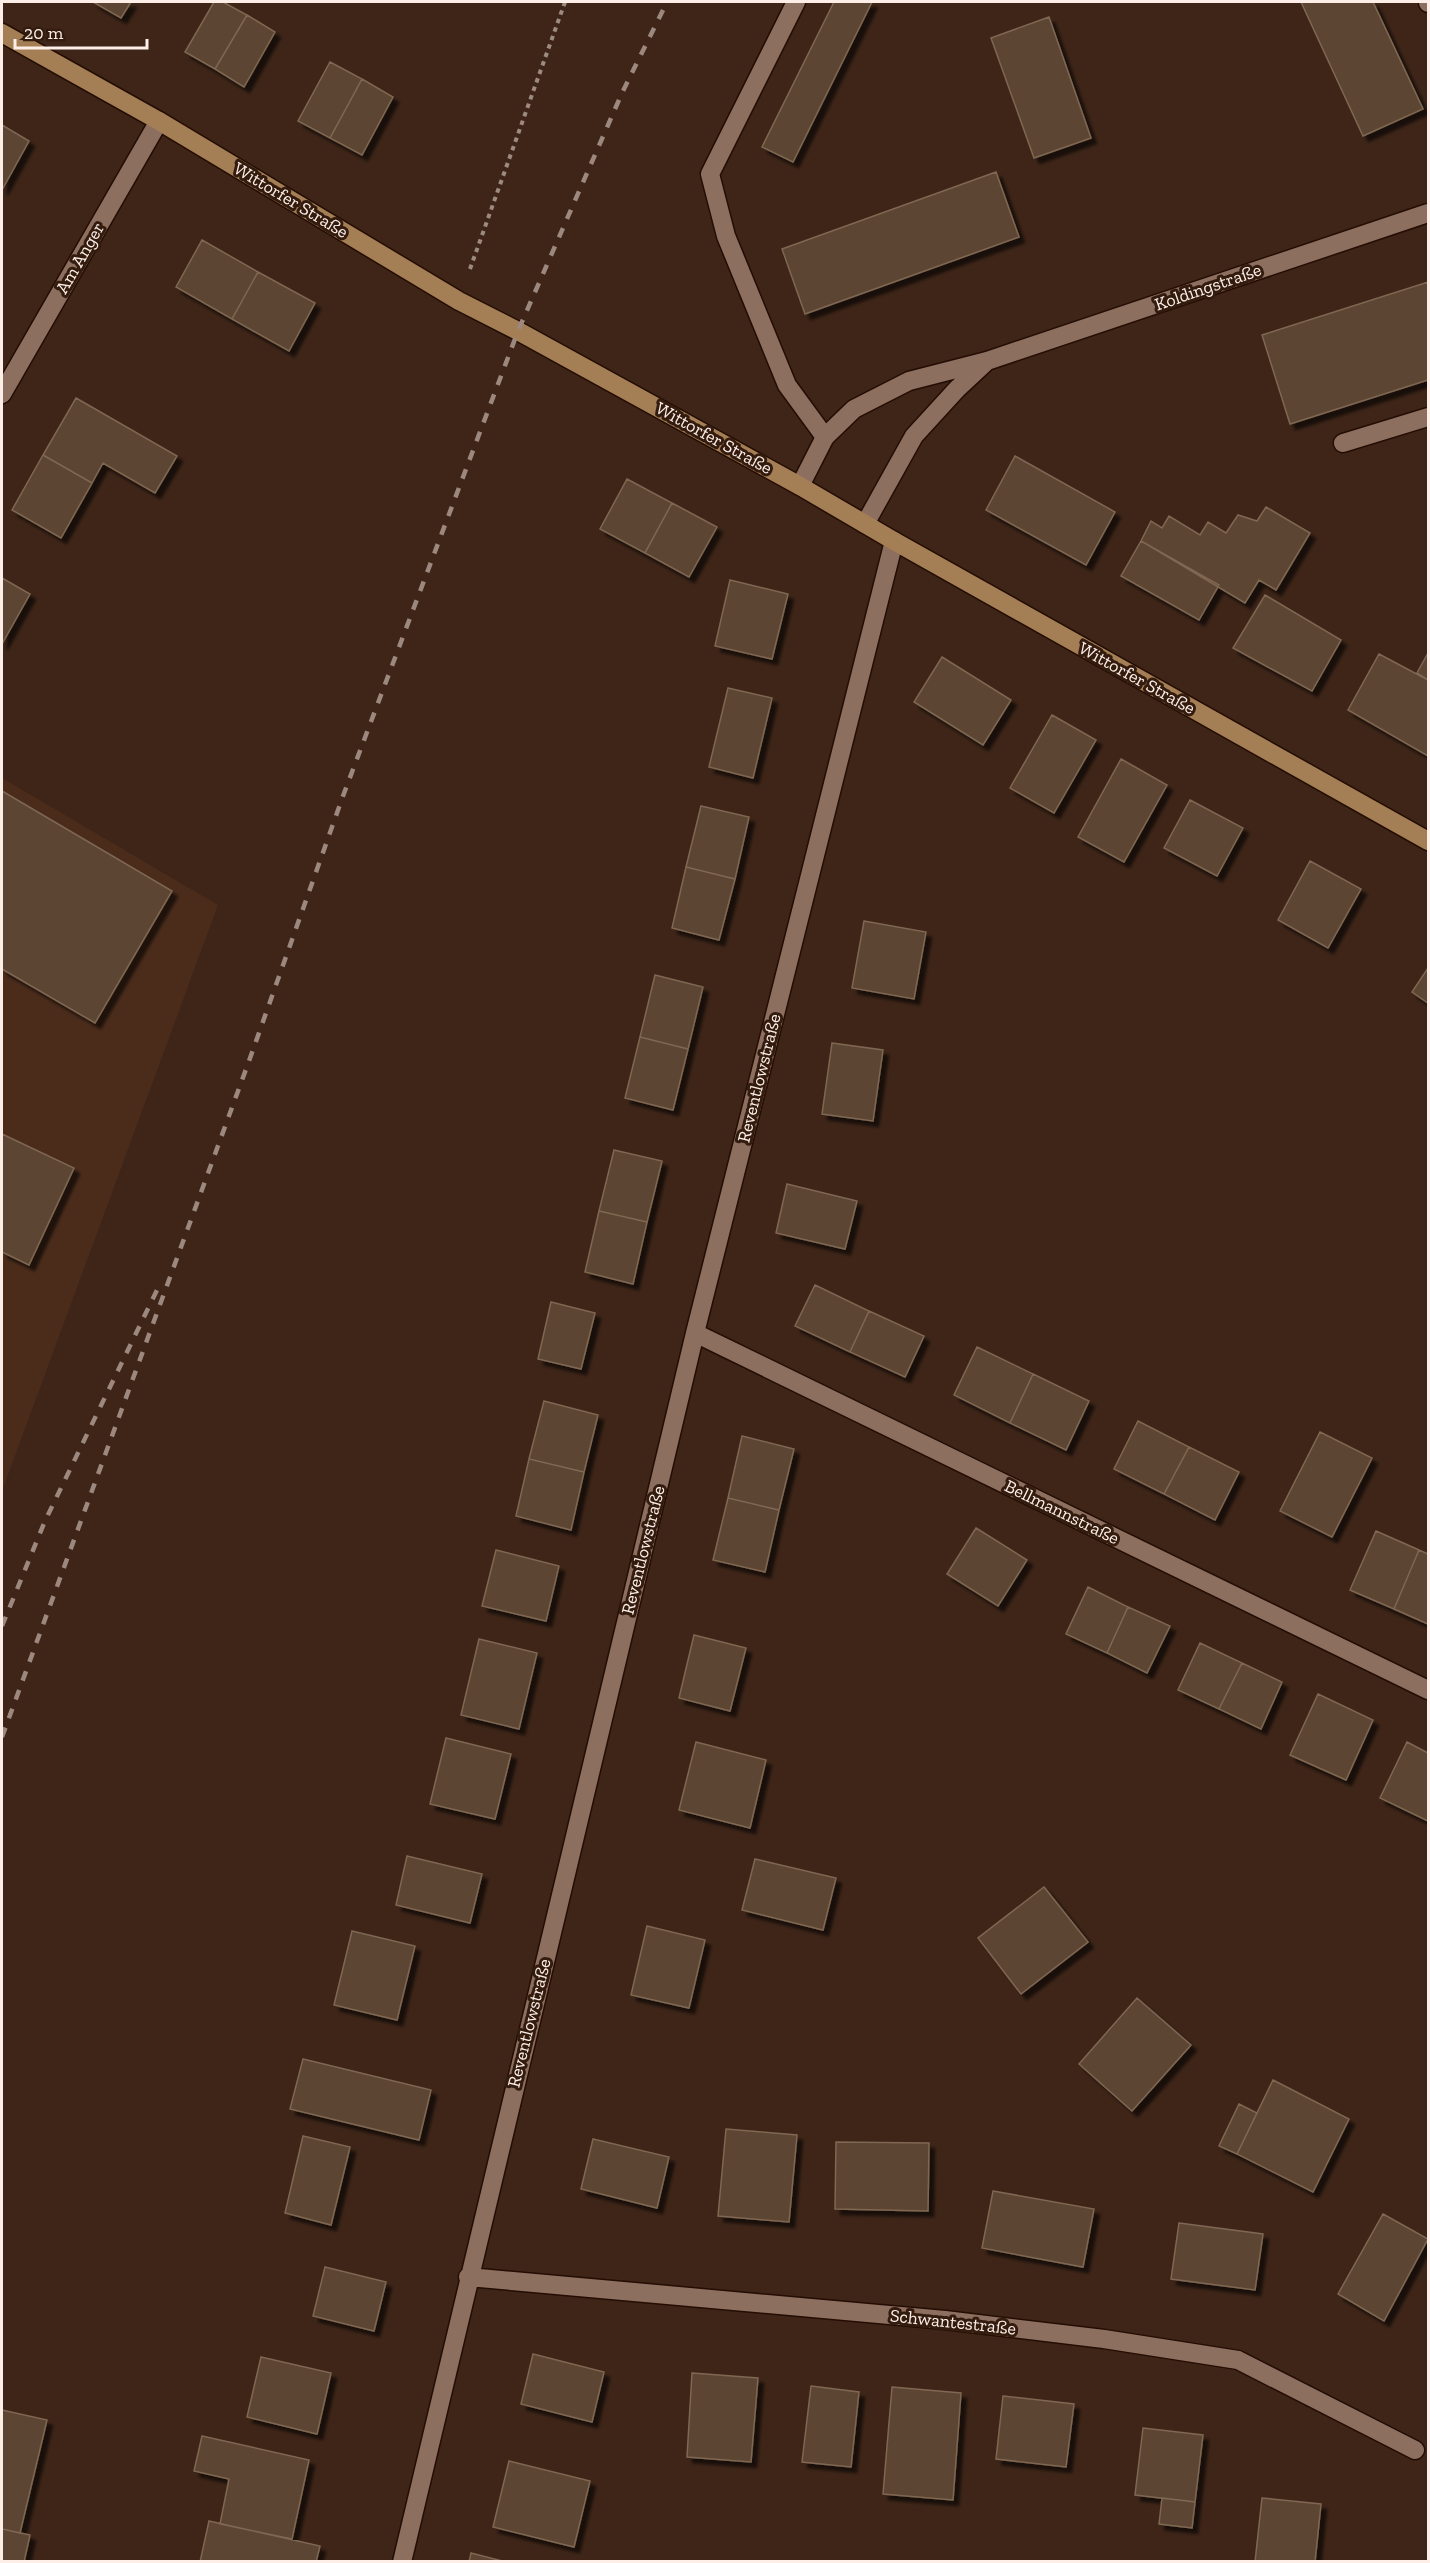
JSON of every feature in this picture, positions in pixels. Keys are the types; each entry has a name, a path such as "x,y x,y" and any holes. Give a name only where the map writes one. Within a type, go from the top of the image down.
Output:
{"street":[{"path":"796,2 710,174 726,236 787,385 825,437"},
{"name":"Wittorfer Straße","path":"2,33 159,121 459,301 800,486 1428,841"},
{"name":"Am Anger","path":"2,394 159,121"},
{"name":"Koldingstraße","path":"800,486 825,437 854,409 909,381 987,361 1428,213"},
{"name":"Koldingstraße","path":"865,524 914,436 957,389 987,361"},
{"path":"1343,443 1428,417"},
{"name":"Reventlowstraße","path":"402,2562 468,2277 695,1333 894,541"},
{"name":"Bellmannstraße","path":"695,1333 1428,1690"},
{"name":"Schwantestraße","path":"468,2277 945,2320 1104,2339 1238,2360 1415,2450"}],"path":[{"path":"459,301 565,2"}],"shaded area":[{"path":"2,778 218,905 2,1491"}],"building":[{"path":"93,2 131,2 121,18"},
{"path":"214,2 223,2 247,15 215,69 185,52"},
{"path":"834,2 872,2 793,162 762,147"},
{"path":"1301,2 1373,2 1423,109 1363,136"},
{"path":"247,15 275,32 244,87 215,69"},
{"path":"1049,17 1091,138 1034,158 991,38"},
{"path":"330,62 362,79 330,138 298,121"},
{"path":"362,79 393,97 362,155 330,138"},
{"path":"2,125 29,141 2,190"},
{"path":"996,172 1019,237 805,314 782,249"},
{"path":"202,240 258,272 232,319 176,287"},
{"path":"258,272 315,303 289,351 232,319"},
{"path":"1428,282 1428,380 1290,424 1262,335"},
{"path":"76,398 177,456 155,493 103,463 92,483 43,455"},
{"path":"43,455 92,483 61,538 12,510"},
{"path":"1015,456 1115,512 1086,565 986,510"},
{"path":"627,479 672,503 645,553 600,529"},
{"path":"672,503 717,527 689,577 645,553"},
{"path":"1266,507 1310,533 1276,590 1259,580 1245,603 1141,541 1151,521 1162,528 1169,516 1200,535 1208,522 1226,533 1238,515 1257,521"},
{"path":"1141,541 1219,585 1199,620 1121,576"},
{"path":"2,578 30,594 2,644"},
{"path":"730,580 788,594 772,659 715,646"},
{"path":"1265,595 1341,640 1312,691 1233,648"},
{"path":"1428,653 1428,680 1417,673"},
{"path":"1379,654 1428,680 1428,756 1348,710"},
{"path":"942,657 1011,700 983,745 914,702"},
{"path":"728,688 772,698 753,778 709,767"},
{"path":"1052,715 1096,740 1054,813 1010,788"},
{"path":"1121,759 1167,785 1124,862 1078,837"},
{"path":"2,791 172,891 95,1023 2,969"},
{"path":"1190,800 1243,828 1217,876 1164,848"},
{"path":"701,806 749,817 735,879 686,867"},
{"path":"1310,861 1361,889 1328,948 1278,920"},
{"path":"686,867 735,879 719,940 672,928"},
{"path":"864,921 926,932 914,999 852,988"},
{"path":"1428,968 1428,1003 1412,992"},
{"path":"655,975 703,987 688,1049 640,1037"},
{"path":"640,1037 688,1049 673,1110 625,1098"},
{"path":"832,1043 883,1050 873,1121 822,1114"},
{"path":"2,1134 74,1168 29,1265 2,1252"},
{"path":"614,1150 662,1161 647,1222 599,1211"},
{"path":"787,1184 857,1201 845,1249 776,1233"},
{"path":"599,1211 647,1222 633,1284 585,1272"},
{"path":"815,1285 869,1311 850,1352 795,1326"},
{"path":"551,1302 595,1313 581,1369 538,1359"},
{"path":"869,1311 924,1336 905,1377 850,1352"},
{"path":"977,1347 1033,1374 1010,1423 954,1395"},
{"path":"1033,1374 1089,1401 1066,1450 1010,1423"},
{"path":"544,1401 598,1415 584,1472 529,1459"},
{"path":"1138,1421 1189,1447 1164,1494 1114,1469"},
{"path":"1320,1432 1372,1458 1332,1537 1280,1511"},
{"path":"742,1436 794,1449 779,1510 728,1498"},
{"path":"1189,1447 1239,1472 1215,1520 1164,1494"},
{"path":"529,1459 584,1472 571,1530 516,1516"},
{"path":"728,1498 779,1510 765,1572 713,1560"},
{"path":"976,1528 1027,1560 998,1606 947,1574"},
{"path":"1376,1531 1419,1550 1394,1609 1350,1590"},
{"path":"496,1550 559,1566 546,1621 482,1606"},
{"path":"1419,1550 1428,1554 1428,1624 1394,1609"},
{"path":"1088,1587 1128,1607 1107,1653 1066,1634"},
{"path":"1128,1607 1170,1626 1147,1673 1107,1653"},
{"path":"694,1635 746,1648 730,1711 679,1698"},
{"path":"479,1639 537,1653 519,1729 461,1715"},
{"path":"1200,1643 1242,1663 1219,1709 1178,1690"},
{"path":"1242,1663 1282,1682 1261,1729 1219,1709"},
{"path":"1318,1694 1373,1720 1346,1780 1290,1755"},
{"path":"446,1738 511,1754 495,1819 430,1804"},
{"path":"696,1742 766,1760 750,1828 679,1810"},
{"path":"1407,1742 1428,1753 1428,1821 1380,1798"},
{"path":"407,1856 482,1874 470,1923 396,1905"},
{"path":"755,1859 836,1878 823,1930 742,1910"},
{"path":"1044,1887 1088,1942 1021,1994 978,1938"},
{"path":"647,1926 705,1940 689,2008 631,1995"},
{"path":"352,1931 415,1946 397,2020 334,2005"},
{"path":"1137,1998 1191,2045 1132,2111 1079,2064"},
{"path":"303,2059 431,2090 419,2140 290,2109"},
{"path":"1273,2080 1349,2119 1313,2192 1237,2154"},
{"path":"1239,2104 1257,2113 1237,2154 1219,2146"},
{"path":"726,2129 797,2135 789,2222 718,2216"},
{"path":"303,2136 350,2147 331,2225 285,2213"},
{"path":"593,2139 669,2157 657,2208 581,2189"},
{"path":"836,2142 929,2143 928,2211 835,2209"},
{"path":"993,2191 1094,2209 1083,2267 982,2248"},
{"path":"1383,2214 1428,2239 1384,2321 1338,2294"},
{"path":"1179,2223 1263,2234 1255,2290 1171,2279"},
{"path":"325,2267 386,2282 374,2331 313,2316"},
{"path":"533,2354 604,2372 592,2422 521,2404"},
{"path":"261,2357 331,2373 317,2434 247,2417"},
{"path":"692,2373 758,2378 751,2462 687,2457"},
{"path":"811,2386 859,2392 851,2467 802,2462"},
{"path":"892,2387 961,2393 953,2500 883,2494"},
{"path":"1003,2396 1074,2404 1066,2467 996,2459"},
{"path":"2,2410 47,2420 20,2533 2,2529"},
{"path":"1143,2428 1203,2435 1195,2502 1135,2495"},
{"path":"202,2436 309,2460 292,2539 220,2524 229,2479 194,2471"},
{"path":"509,2461 590,2481 574,2547 493,2527"},
{"path":"1162,2498 1195,2502 1192,2528 1159,2524"},
{"path":"1262,2498 1321,2504 1315,2562 1255,2562"},
{"path":"209,2521 320,2546 316,2562 200,2562"},
{"path":"2,2529 30,2535 24,2562 2,2562"},
{"path":"471,2553 506,2562 469,2562"}],"railway":[{"path":"2,1737 249,1061 343,796 518,331 622,93 667,2"},
{"path":"2,1626 45,1521 157,1290"}]}
